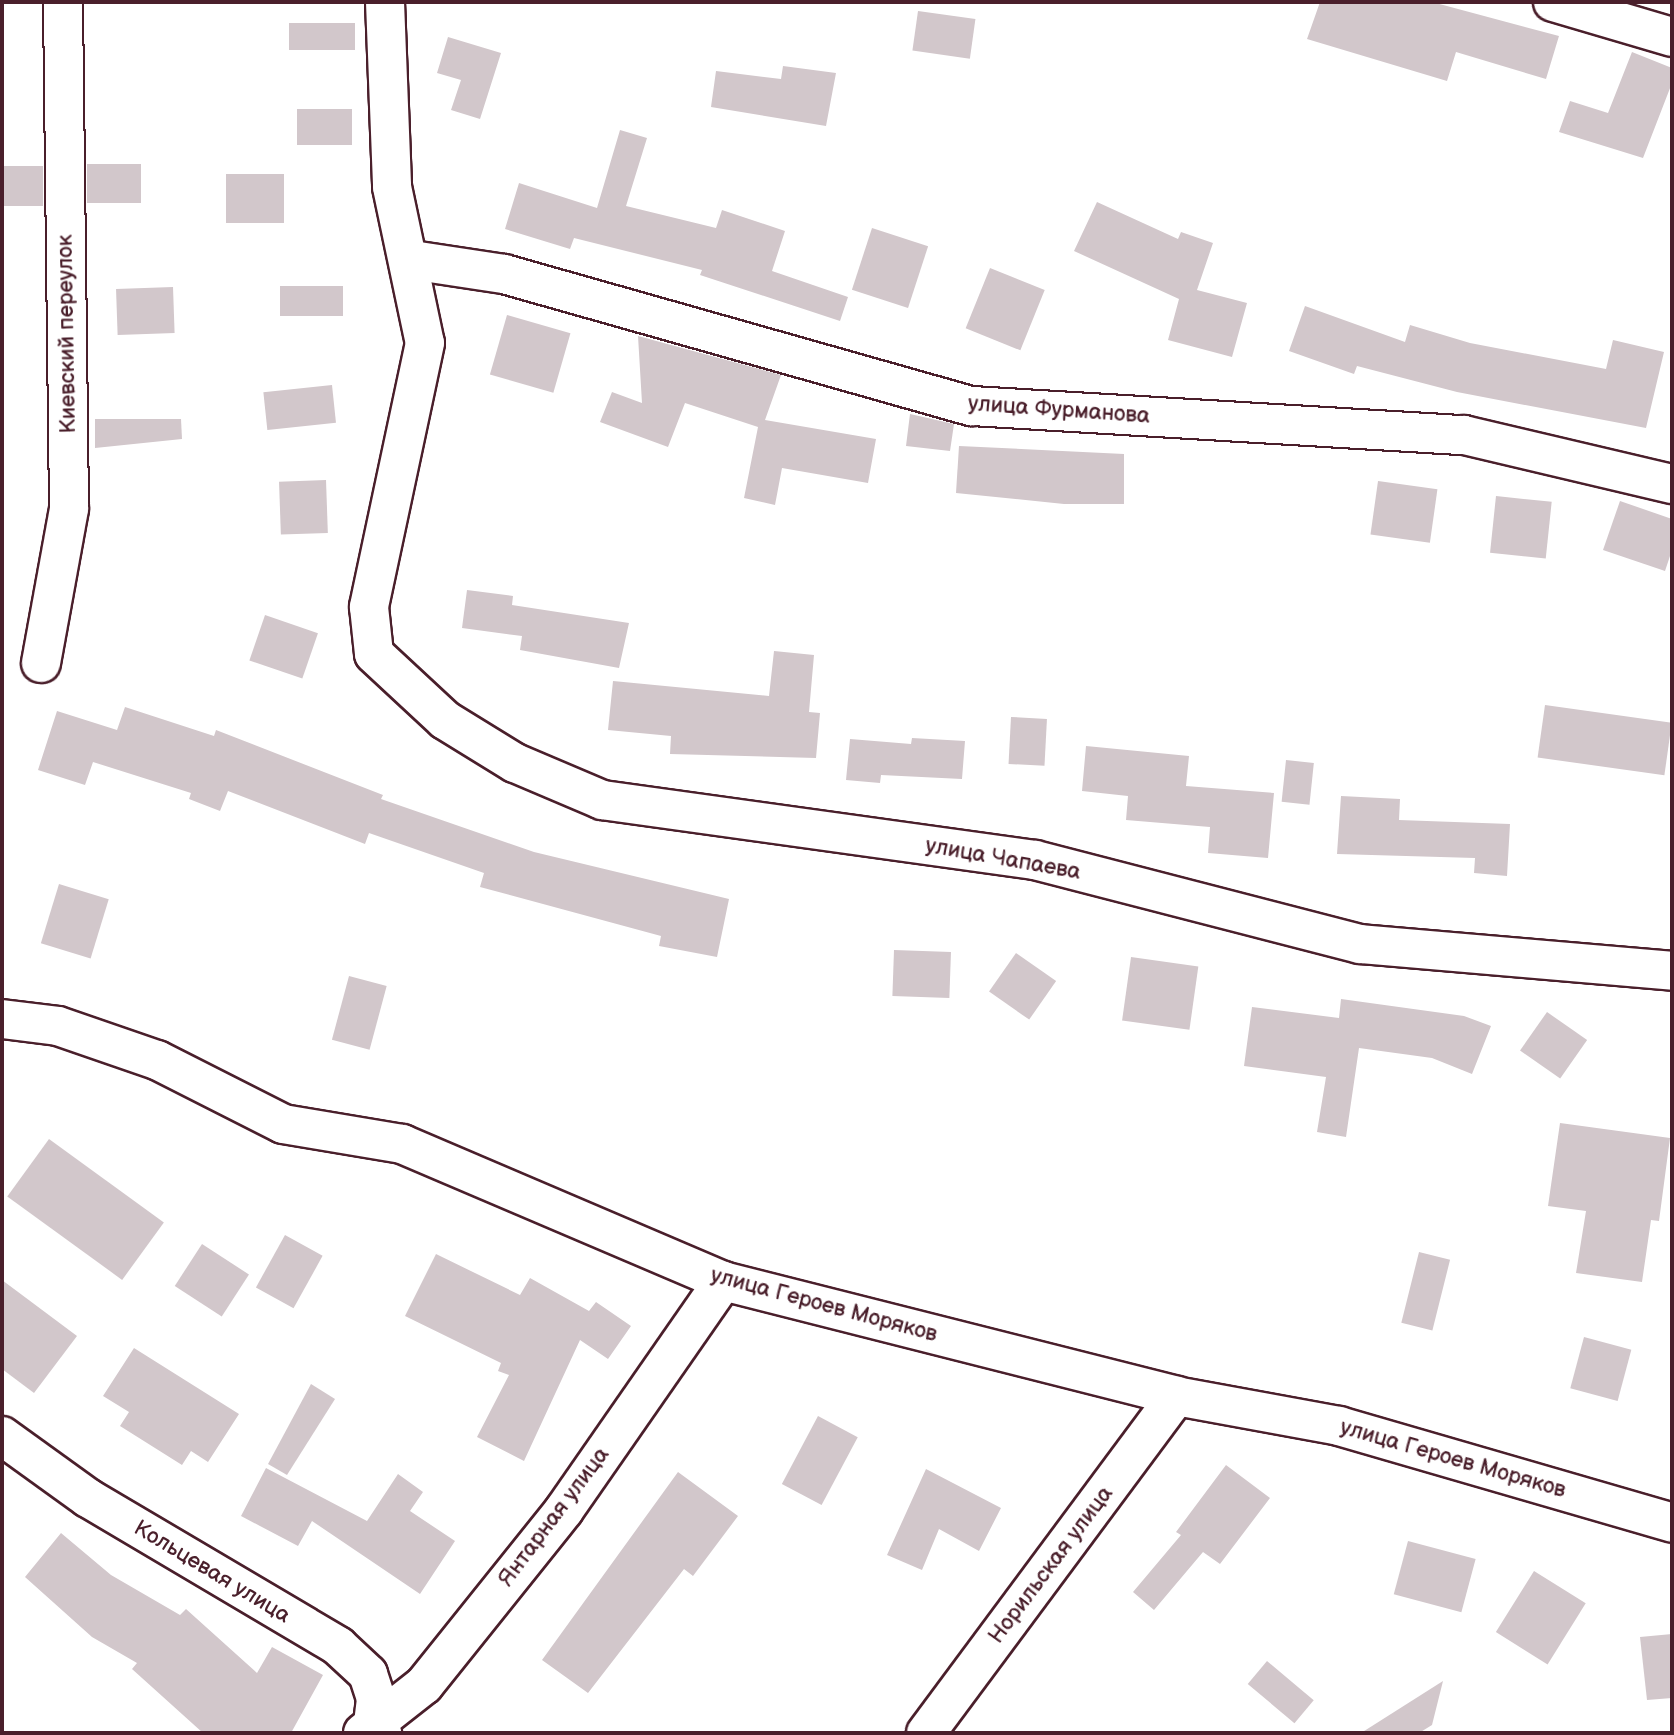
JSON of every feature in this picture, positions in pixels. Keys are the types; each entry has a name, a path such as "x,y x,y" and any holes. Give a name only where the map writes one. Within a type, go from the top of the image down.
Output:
{"street":[{"name":"Киевский переулок","path":"41,663 69,509 63,2"},
{"path":"385,2 392,187 411,260"},
{"path":"1553,2 1672,37"},
{"name":"улица Фурманова","path":"411,260 504,274 972,406 1464,435 1672,484"},
{"name":"улица Чапаева","path":"411,260 425,343 369,607 374,654 445,720 515,763 602,800 1035,860 1360,944 1672,971"},
{"name":"улица Героев Моряков","path":"2,1019 58,1026 157,1060 283,1124 402,1144 723,1281 1176,1396 1339,1426 1672,1523"},
{"name":"Янтарная улица","path":"373,1730 424,1685 564,1510 723,1281"},
{"name":"Норильская улица","path":"926,1733 1176,1396"},
{"name":"Кольцевая улица","path":"2,1436 88,1498 338,1646 368,1674 376,1699 373,1730"}],"building":[{"path":"1320,2 1432,2 1559,36 1546,79 1456,52 1447,81 1307,39"},
{"path":"918,11 975,19 970,59 912,51"},
{"path":"289,23 355,23 355,50 289,50"},
{"path":"448,37 501,53 480,119 451,110 461,80 437,73"},
{"path":"1632,52 1672,68 1672,83 1643,158 1559,132 1570,101 1608,113"},
{"path":"783,66 836,73 826,126 711,107 716,71 781,79"},
{"path":"297,109 352,109 352,145 297,145"},
{"path":"620,130 647,138 626,206 716,228 722,210 785,231 772,271 848,297 840,321 700,275 702,270 574,238 570,249 505,229 519,183 597,208"},
{"path":"87,164 141,164 141,203 87,203"},
{"path":"2,166 43,166 43,206 2,206"},
{"path":"226,174 284,174 284,223 226,223"},
{"path":"1097,202 1178,239 1181,232 1213,243 1197,290 1247,303 1232,357 1168,340 1179,299 1074,251"},
{"path":"872,228 928,246 908,308 852,290"},
{"path":"990,268 1045,290 1020,350 966,328"},
{"path":"280,286 343,286 343,316 280,316"},
{"path":"173,287 175,333 118,335 116,289"},
{"path":"1305,306 1405,342 1410,325 1470,343 1606,369 1613,340 1664,352 1646,428 1457,392 1357,366 1354,374 1289,351"},
{"path":"507,315 570,333 553,393 490,375"},
{"path":"638,336 781,375 765,420 876,439 868,483 782,468 775,505 744,498 758,427 685,403 668,447 600,422 612,392 642,403"},
{"path":"332,385 336,423 267,430 263,392"},
{"path":"910,414 954,424 950,451 906,446"},
{"path":"95,419 181,419 182,439 95,448"},
{"path":"959,446 1124,454 1124,504 1064,504 956,493"},
{"path":"326,480 328,533 281,535 279,482"},
{"path":"1378,481 1437,489 1430,543 1370,534"},
{"path":"1496,496 1552,502 1546,559 1490,553"},
{"path":"1620,501 1672,519 1672,550 1665,571 1603,550"},
{"path":"467,590 513,596 512,605 629,623 619,668 520,650 522,636 462,628"},
{"path":"265,615 318,633 302,679 249,660"},
{"path":"774,651 814,655 809,712 820,713 816,758 670,754 671,736 608,730 613,681 769,696"},
{"path":"1545,705 1672,723 1664,775 1538,757"},
{"path":"125,707 214,736 216,730 383,795 381,799 534,852 729,899 717,957 659,946 661,936 480,887 484,873 369,833 365,844 228,791 220,811 189,799 191,793 93,762 85,785 38,770 57,711 117,730"},
{"path":"1011,717 1047,719 1044,766 1009,764"},
{"path":"912,738 965,741 962,779 881,775 880,783 846,780 850,739 911,744"},
{"path":"1086,746 1189,756 1186,786 1274,793 1268,858 1208,853 1210,827 1126,820 1128,796 1082,791"},
{"path":"1286,760 1314,763 1309,805 1282,802"},
{"path":"1341,796 1400,799 1399,820 1510,824 1507,876 1474,873 1475,858 1337,854"},
{"path":"59,884 109,899 91,958 41,943"},
{"path":"894,950 951,952 949,998 892,996"},
{"path":"1016,953 1056,981 1029,1020 989,992"},
{"path":"1131,957 1198,966 1189,1030 1122,1020"},
{"path":"349,976 387,986 370,1050 332,1040"},
{"path":"1341,999 1464,1016 1491,1026 1472,1074 1432,1058 1359,1048 1346,1137 1317,1132 1326,1077 1244,1066 1252,1007 1339,1018"},
{"path":"1547,1012 1587,1040 1560,1079 1520,1051"},
{"path":"1560,1123 1670,1138 1659,1221 1651,1220 1642,1282 1576,1273 1586,1211 1548,1206"},
{"path":"49,1139 164,1222 122,1280 7,1196"},
{"path":"285,1235 323,1256 294,1308 256,1287"},
{"path":"202,1244 249,1274 222,1316 175,1286"},
{"path":"1419,1252 1450,1260 1432,1331 1401,1323"},
{"path":"436,1254 520,1295 530,1278 589,1311 596,1302 631,1326 608,1359 580,1340 524,1461 477,1437 509,1375 498,1371 501,1363 405,1316"},
{"path":"2,1280 77,1336 34,1393 2,1369"},
{"path":"1584,1337 1631,1350 1618,1401 1570,1388"},
{"path":"134,1348 239,1414 208,1462 191,1451 182,1465 120,1426 129,1412 103,1396"},
{"path":"311,1384 335,1399 287,1475 268,1464"},
{"path":"818,1416 858,1437 822,1505 782,1484"},
{"path":"1226,1465 1270,1498 1220,1564 1203,1552 1154,1610 1133,1592 1181,1535 1176,1532"},
{"path":"266,1468 367,1521 398,1474 423,1492 410,1511 455,1541 420,1594 312,1521 298,1546 241,1516"},
{"path":"926,1469 1001,1508 979,1551 939,1529 922,1570 887,1555"},
{"path":"678,1472 738,1516 693,1576 684,1569 588,1693 542,1660"},
{"path":"61,1533 111,1575 180,1615 186,1609 257,1673 272,1647 323,1675 291,1733 203,1733 132,1669 137,1663 92,1637 25,1577"},
{"path":"1408,1541 1476,1559 1461,1612 1394,1594"},
{"path":"1534,1571 1586,1603 1548,1664 1496,1632"},
{"path":"1672,1634 1672,1698 1647,1700 1640,1637"},
{"path":"1267,1661 1314,1700 1294,1723 1248,1684"},
{"path":"1443,1681 1432,1725 1419,1733 1361,1733"}]}
